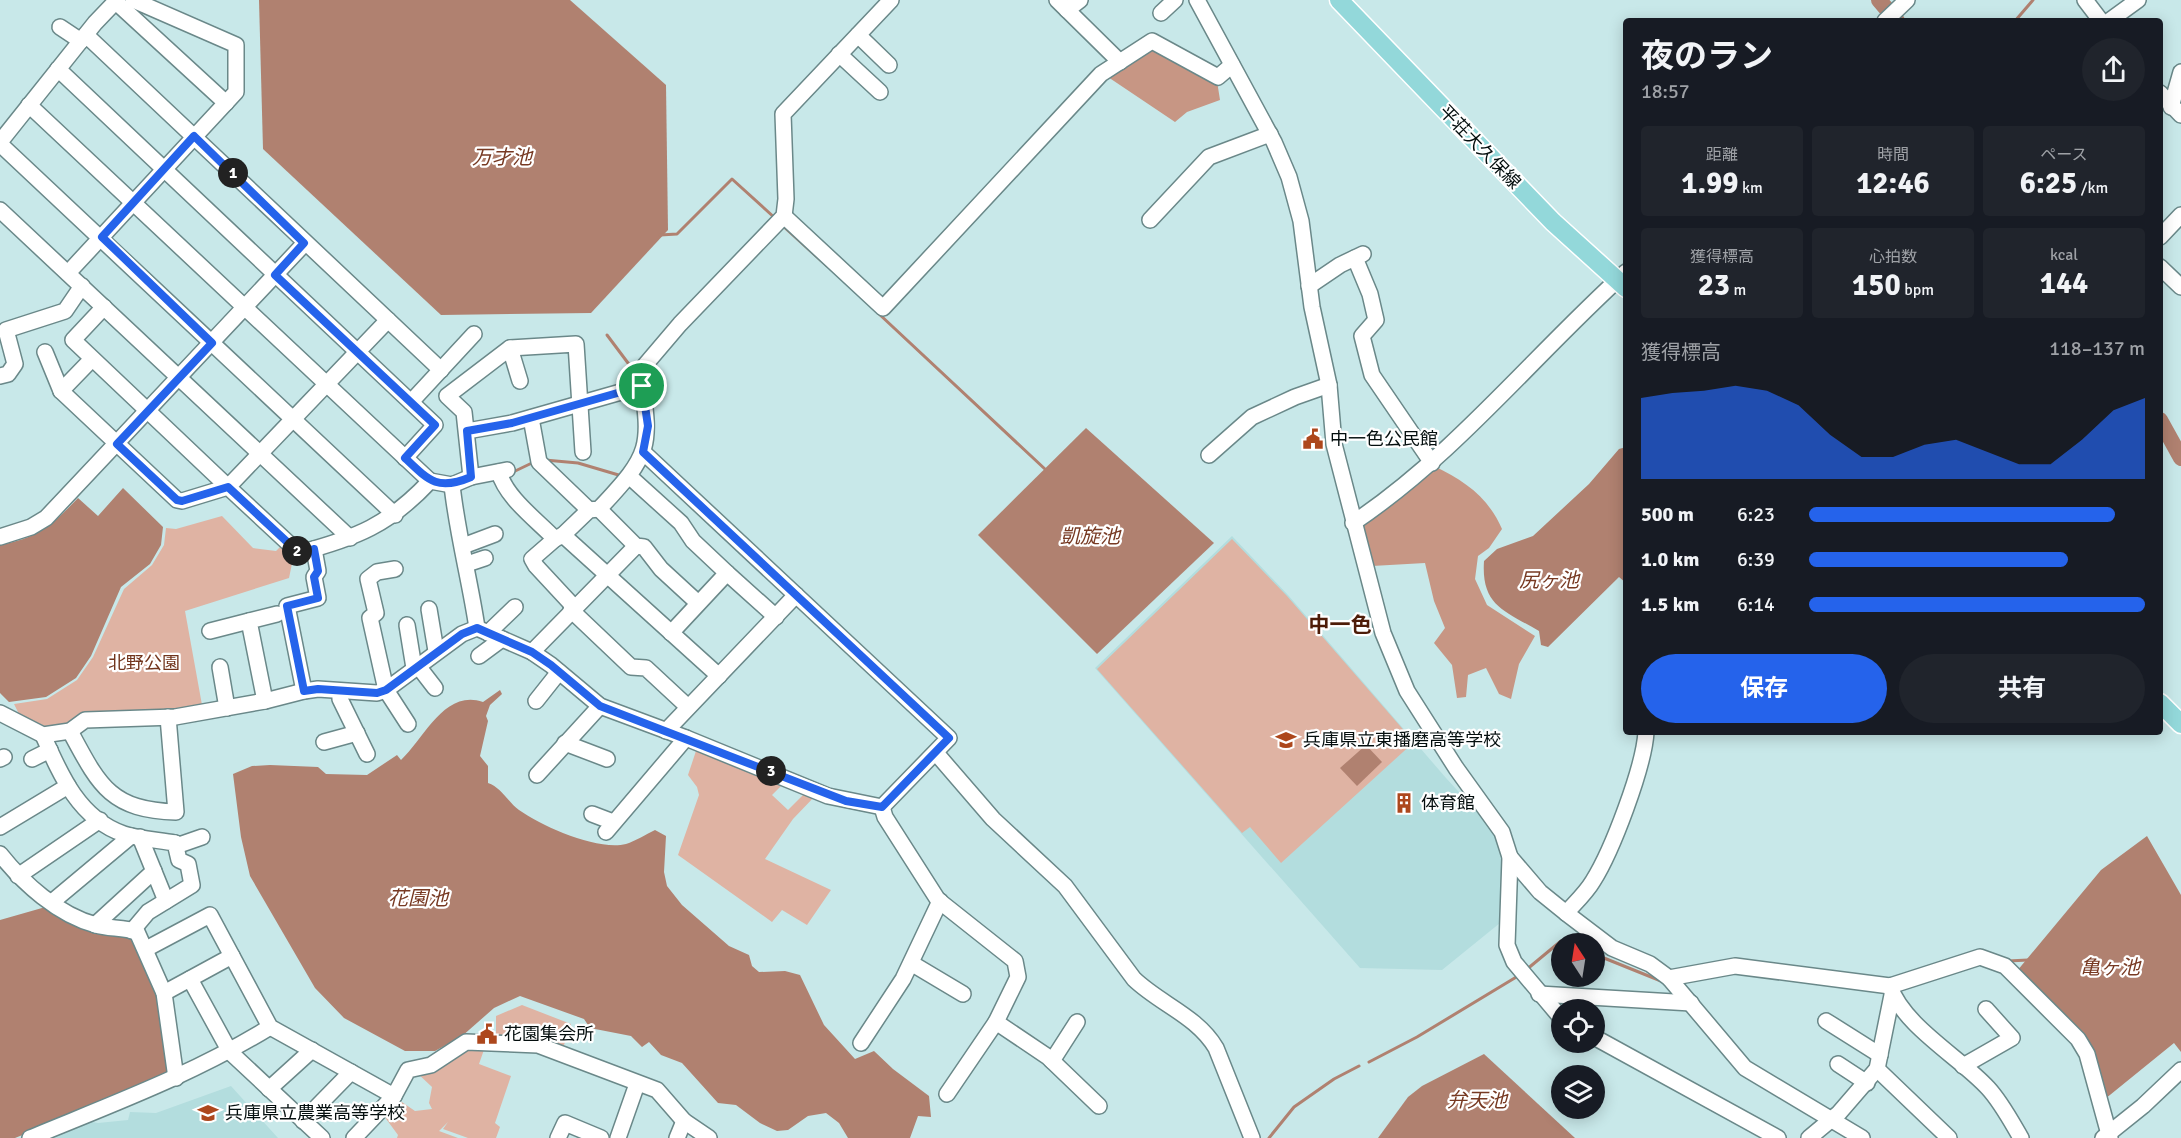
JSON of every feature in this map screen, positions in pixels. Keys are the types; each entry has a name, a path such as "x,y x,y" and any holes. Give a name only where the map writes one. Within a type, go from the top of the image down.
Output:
{"main road":[{"name":"平荘大久保線","path":"1339,0 1553,222 1623,280"},
{"path":"2163,706 2181,724"}],"street":[{"path":"68,273 236,92 236,45 132,0"},
{"path":"688,707 646,668 631,667 544,581 530,555 559,537 594,509 629,476 643,452 648,426 640,371 688,316 784,216 783,114 891,0"},
{"path":"1080,0 1062,5 1120,62"},
{"path":"1161,13 1175,0"},
{"path":"1197,0 1270,134 1289,177 1301,221 1309,286 1329,386 1334,444 1383,633 1407,691 1456,768 1502,832 1510,857 1507,945 1514,962 1551,1007"},
{"path":"2085,0 2099,18"},
{"path":"2113,18 2138,0"},
{"path":"226,103 117,1 83,38 0,143 395,515"},
{"path":"1888,18 1905,1"},
{"path":"60,27 83,38 194,136 304,243 441,369"},
{"path":"858,35 889,65"},
{"path":"784,216 883,308 1101,74 1152,41 1218,77 1232,65"},
{"path":"839,54 880,92"},
{"path":"58,69 435,425 405,458"},
{"path":"2176,111 2181,72"},
{"path":"2163,96 2176,111"},
{"path":"29,105 430,481 452,485 471,477 503,471 501,481 518,508 559,537 607,576 719,676"},
{"path":"1150,220 1209,157 1270,134"},
{"path":"0,210 350,538"},
{"path":"2163,234 2181,215"},
{"path":"0,537 31,527 46,518 304,243"},
{"path":"1309,286 1340,265 1360,256 1376,320 1362,336 1372,375 1432,463"},
{"path":"2163,270 2181,287"},
{"path":"1353,523 1432,463 1623,280"},
{"path":"0,376 8,374 15,364 6,330 66,311 82,286"},
{"path":"104,307 73,340 299,553 350,538 395,515 430,481"},
{"path":"45,352 61,391 177,500 182,501 228,487 388,320"},
{"path":"411,402 474,334"},
{"path":"471,477 464,412 447,396 510,348 576,344 580,404 578,435 584,452"},
{"path":"510,348 520,381"},
{"path":"61,391 92,359"},
{"path":"467,431 531,418 642,386"},
{"path":"1209,455 1252,417 1295,396 1329,386"},
{"path":"531,418 539,462 554,482 594,509 636,546 644,547 661,569 698,603"},
{"path":"643,452 949,738 882,807"},
{"path":"629,476 681,523 693,541 776,617"},
{"path":"452,485 456,520 489,633"},
{"path":"463,546 495,534"},
{"path":"532,652 636,546"},
{"path":"304,691 298,638 287,606 318,598 314,577 318,571 314,549"},
{"path":"467,564 485,558"},
{"path":"395,569 377,572 360,581 376,613 365,620 386,690 408,724"},
{"path":"670,633 727,573"},
{"path":"666,731 796,595"},
{"path":"479,656 489,633 515,607"},
{"path":"429,609 436,651"},
{"path":"210,631 249,621 271,612"},
{"path":"249,621 251,650 265,701"},
{"path":"406,625 416,667 435,688"},
{"path":"0,713 43,735 70,731 85,720 168,717 265,701 304,691 340,690 377,693 386,690 462,634 489,633 532,652 600,706 686,738 828,796 882,807"},
{"path":"220,667 227,708"},
{"path":"536,701 559,672"},
{"path":"340,690 340,699 367,754"},
{"path":"537,775 600,706"},
{"path":"70,731 92,773 107,790 126,803 140,808 176,812 168,717"},
{"path":"324,742 357,733"},
{"path":"43,735 81,807 100,820 121,833 179,845 202,837"},
{"path":"1566,913 1592,883 1608,854 1628,796 1645,735"},
{"path":"592,814 609,827 686,738"},
{"path":"565,743 607,759"},
{"path":"32,759 50,750"},
{"path":"936,753 993,819 1065,886 1134,979 1147,992 1201,1027 1209,1036 1216,1048 1251,1138"},
{"path":"0,827 68,786"},
{"path":"882,807 885,817 940,901 1015,960 1018,977 996,1022 947,1094"},
{"path":"18,876 100,820"},
{"path":"136,836 166,901"},
{"path":"52,902 136,836"},
{"path":"132,931 148,912 192,885 188,864 179,860 175,843"},
{"path":"0,854 18,876 68,913 95,925 137,932 164,993 176,1078"},
{"path":"1510,857 1540,892 1566,913 1612,948 1650,964 1669,978 1745,1068 1862,1138"},
{"path":"95,925 154,871"},
{"path":"861,1043 903,979 940,901"},
{"path":"146,949 210,915 270,1027 394,1096"},
{"path":"164,993 232,956"},
{"path":"1669,978 1735,966 1891,990 1980,957 2005,966 2078,1039 2087,1054 2107,1138 2181,1070"},
{"path":"911,963 963,994"},
{"path":"190,979 230,1052 322,1138"},
{"path":"1809,1138 1831,1120 1867,1083 1878,1062 1887,1032 1891,990"},
{"path":"1891,990 1941,1048 1988,1088 2021,1138"},
{"path":"1539,994 1691,1003"},
{"path":"1963,1066 2012,1038 1986,1009"},
{"path":"1826,1021 1878,1062 1949,1138"},
{"path":"996,1022 1052,1061 1099,1106"},
{"path":"1052,1061 1077,1022"},
{"path":"30,1138 176,1078 230,1052 270,1027"},
{"path":"355,1138 394,1096 408,1070 431,1065 466,1042 538,1045 657,1090 684,1121 708,1138"},
{"path":"1605,1043 1778,1138"},
{"path":"269,1089 312,1050"},
{"path":"1838,1064 1867,1083"},
{"path":"303,1121 351,1072"},
{"path":"618,1138 638,1084"},
{"path":"677,1138 684,1121"},
{"path":"558,1138 565,1123 601,1138"}],"shaded area":[{"path":"1147,49 1160,49 1217,81 1220,100 1187,112 1175,122 1108,77"},
{"path":"1434,466 1465,484 1483,499 1502,529 1489,548 1478,556 1475,579 1487,605 1535,636 1519,664 1511,699 1499,694 1486,668 1468,675 1466,697 1457,698 1452,665 1434,643 1445,628 1434,601 1425,563 1372,566 1361,526"},
{"name":"兵庫県立東播磨高等学校","path":"1232,536 1288,595 1446,778 1469,803 1473,802 1499,838 1503,857 1500,923 1442,970 1360,968 1095,668"},
{"name":"兵庫県立農業高等学校","path":"231,1086 278,1138 45,1138 87,1121 98,1123 128,1120 130,1112 156,1113"}],"green space":[{"name":"北野公園","path":"222,516 253,548 276,551 283,544 294,554 289,578 185,611 202,705 50,728 20,716 14,704 47,699 77,680 93,657 124,589 152,565 164,545 166,528 176,529"},
{"path":"1232,539 1287,596 1414,742 1281,863 1250,827 1242,833 1097,669"},
{"path":"698,745 787,780 772,795 788,810 809,789 817,794 793,819 765,859 831,890 807,925 782,910 772,922 678,855 699,795 697,787 688,775"},
{"path":"522,1005 571,1024 562,1051 496,1039 496,1016"},
{"path":"486,1044 479,1064 511,1076 495,1123 500,1127 496,1138 468,1138 443,1129 448,1122 439,1131 458,1138 397,1138 398,1135 384,1116 396,1098 415,1111 432,1109 429,1103 432,1087 415,1071 457,1051"}],"water":[{"name":"万才池","path":"259,0 570,0 666,85 668,230 591,313 441,315 263,149"},
{"name":"凱旋池","path":"1086,428 1214,543 1097,654 978,535"},
{"name":"尻ヶ池","path":"1623,448 1623,580 1619,577 1548,647 1541,645 1539,631 1506,612 1491,598 1484,576 1484,561 1497,549 1533,536 1589,484 1619,449"},
{"path":"123,488 163,527 161,545 150,564 121,587 91,656 76,678 46,697 9,702 0,693 0,545 25,538 44,529 78,498 98,516"},
{"name":"花園池","path":"500,690 502,694 490,705 486,716 488,721 480,756 488,766 488,783 497,788 515,807 529,817 586,841 614,845 626,844 655,830 666,836 664,872 667,886 682,905 729,946 749,955 752,966 759,972 785,971 800,975 824,1025 855,1059 874,1051 893,1069 929,1096 931,1117 918,1116 910,1138 848,1138 839,1123 826,1113 808,1116 788,1130 777,1131 760,1123 736,1105 718,1103 682,1063 661,1055 649,1042 642,1047 631,1036 590,1028 584,1019 520,996 494,1008 461,1037 435,1051 405,1051 344,1018 315,988 250,876 241,837 233,774 252,766 270,765 318,767 326,774 367,775 397,755 401,760 446,709 457,702 469,700 483,702"},
{"path":"1366,745 1382,762 1357,786 1340,768"},
{"name":"亀ヶ池","path":"2147,836 2181,895 2181,1052 2174,1043 2105,1099 2094,1054 2017,971 2101,870"},
{"path":"49,906 83,929 131,936 153,977 169,1068 166,1077 15,1138 0,1138 0,920"},
{"name":"弁天池","path":"1484,1054 1551,1116 1551,1119 1554,1119 1575,1138 1378,1138 1408,1097 1422,1086"}],"waterway":[{"path":"1879,0 1894,18"},
{"path":"2018,18 2033,0"},
{"path":"660,235 677,234 732,179 776,219"},
{"path":"783,226 827,266"},
{"path":"878,313 1046,470"},
{"path":"607,335 634,371"},
{"path":"2163,425 2181,458"},
{"path":"545,460 578,463 622,476"},
{"path":"511,473 534,462"},
{"path":"1526,970 1551,949"},
{"path":"1605,958 1666,983"},
{"path":"2008,961 2028,960"},
{"path":"1369,1062 1417,1037 1518,976"},
{"path":"1269,1138 1294,1107 1334,1079 1359,1066"}],"place":[{"name":"中一色公民館","path":"1313,439"},
{"name":"兵庫県立東播磨高等学校","path":"1286,740"},
{"name":"体育館","path":"1404,803"},
{"name":"花園集会所","path":"487,1034"},
{"name":"兵庫県立農業高等学校","path":"208,1113"}],"district":[{"name":"中一色","path":"1340,625"}],"route":[{"path":"194,136 304,243 275,275 435,425 405,458 430,481 452,485 471,477 467,431 512,423 642,386 648,426 643,452 949,738 882,807 828,796 686,738 600,706 532,652 477,628 462,634 436,651 386,690 377,693 318,689 304,691 287,606 318,598 314,577 318,571 314,549 299,553 228,487 182,501 177,500 117,444 212,343 102,237 194,136"}]}
